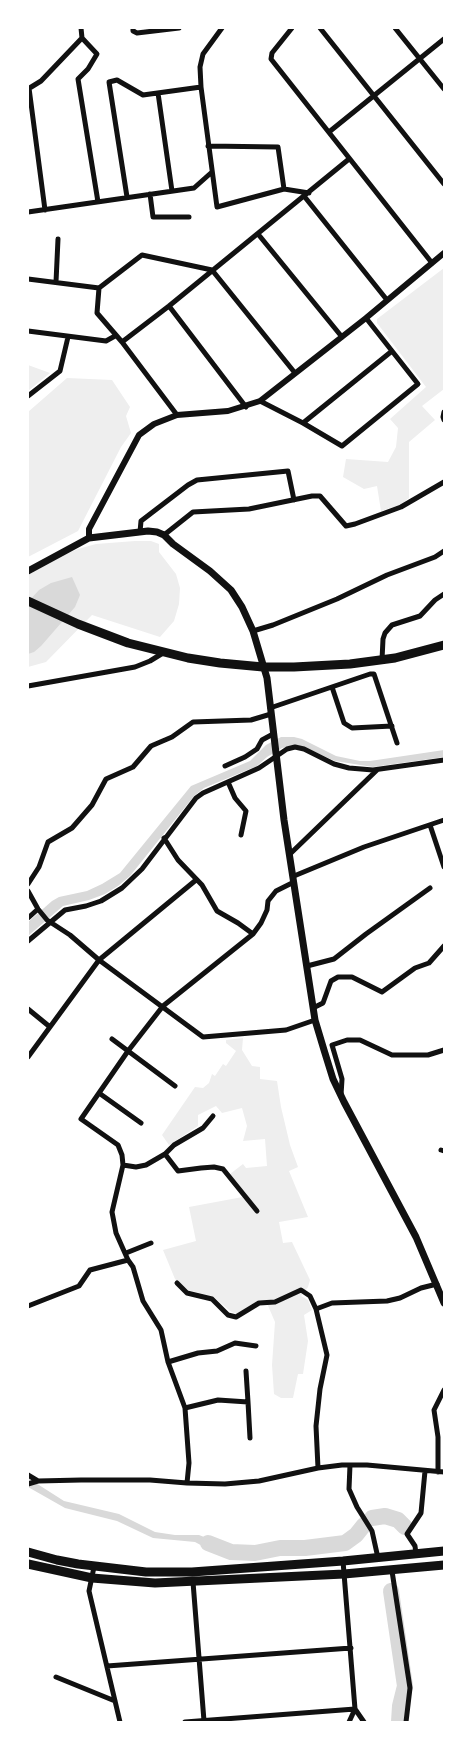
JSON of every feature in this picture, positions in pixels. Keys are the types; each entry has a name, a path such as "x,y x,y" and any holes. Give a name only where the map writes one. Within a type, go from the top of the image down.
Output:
{"highway":[{"path":"28,601 78,624 128,643 188,658 263,667 324,666 382,660 444,644"},
{"path":"28,1552 94,1567 146,1572 192,1572 343,1561 444,1551"},
{"path":"28,1564 92,1578 135,1583 344,1574 444,1565"}],"main road":[{"path":"28,571 88,538 148,531 157,532 210,571 231,590 242,607 253,631 267,678 273,736 315,1020 341,1096 416,1237 444,1303"}],"street":[{"path":"81,28 82,38 96,54 88,69 78,79 98,202"},
{"path":"133,28 133,31 137,33 179,28"},
{"path":"221,28 203,54 200,67 208,146 217,207 284,189 307,195 387,300"},
{"path":"292,28 272,53 271,59 432,263"},
{"path":"320,28 444,184"},
{"path":"395,28 444,89"},
{"path":"45,210 28,88 41,81 82,38"},
{"path":"329,132 444,39"},
{"path":"126,197 109,82 117,80 142,95 201,88"},
{"path":"158,93 172,192"},
{"path":"208,146 278,147 284,189"},
{"path":"122,342 307,195 349,159"},
{"path":"28,212 194,188 212,172"},
{"path":"150,194 153,216 190,217"},
{"path":"258,234 342,337"},
{"path":"56,282 58,239"},
{"path":"88,538 89,529 139,435 154,424 177,415 228,411 246,407 260,401 366,318 444,253"},
{"path":"28,279 99,288 142,256 212,270 295,373"},
{"path":"99,288 97,313 122,342 177,415"},
{"path":"168,306 246,407"},
{"path":"260,401 342,446 418,384 366,318"},
{"path":"28,331 106,341 115,336"},
{"path":"28,396 60,371 68,337"},
{"path":"303,423 392,351"},
{"path":"444,412 444,420"},
{"path":"140,532 141,520 197,480 288,471 294,500"},
{"path":"164,536 193,512 249,509 312,496 320,496 346,526 401,507 444,482"},
{"path":"253,631 273,625 337,599 444,552"},
{"path":"382,660 383,640 386,632 392,625 420,616 435,600 444,594"},
{"path":"28,686 135,667 150,661 164,652"},
{"path":"371,661 397,744"},
{"path":"28,884 39,867 48,842 72,828 92,805 106,780 133,767 151,746 172,737 193,722 250,720 332,687 374,674"},
{"path":"332,687 344,723 352,728 392,726"},
{"path":"225,766 245,757 256,749 262,740 273,736"},
{"path":"28,941 48,921 66,910 100,901 122,888 142,869 196,798 203,793 259,768 276,753 295,747 334,764 350,768 377,770 444,760"},
{"path":"290,854 377,770"},
{"path":"228,782 235,798 246,811 241,835"},
{"path":"188,1484 189,1463 185,1408 168,1362 161,1330 143,1301 133,1267 116,1233 112,1212 123,1165 122,1155 118,1145 81,1119 128,1051 163,1006 253,934 264,917 268,901 276,891 294,879 364,847 444,820"},
{"path":"430,825 444,867"},
{"path":"164,838 178,860 207,893 217,911 253,934"},
{"path":"29,1053 99,960 196,880"},
{"path":"307,966 334,959 430,888"},
{"path":"28,891 48,921 70,935 99,960 204,1037 286,1030 315,1020"},
{"path":"28,918 39,910"},
{"path":"313,1008 323,1003 331,981 338,976 352,977 382,992 415,968 429,962 444,946"},
{"path":"28,1010 50,1026"},
{"path":"112,1040 175,1086"},
{"path":"341,1096 342,1079 332,1045 347,1040 360,1040 392,1055 428,1055 444,1050"},
{"path":"99,1093 141,1124"},
{"path":"123,1165 136,1167 146,1165 165,1154 174,1145 203,1128 212,1116"},
{"path":"165,1154 178,1171 214,1167 223,1169 257,1211"},
{"path":"126,1253 151,1243"},
{"path":"28,1306 79,1286 90,1270 128,1260"},
{"path":"177,1283 187,1293 212,1299 228,1315 236,1317 259,1303 275,1302 300,1290 310,1296 316,1309 327,1355 320,1389 316,1426 318,1468"},
{"path":"316,1309 332,1303 387,1301 400,1298 420,1288 437,1284"},
{"path":"168,1362 198,1353 218,1351 235,1343 256,1346"},
{"path":"246,1371 250,1438"},
{"path":"438,1472 438,1436 434,1410 444,1390"},
{"path":"185,1408 218,1400 248,1402"},
{"path":"350,1465 349,1489 357,1507 372,1531 378,1558"},
{"path":"28,1484 38,1481 150,1480 188,1484 213,1484 259,1481 318,1468 350,1465 444,1472"},
{"path":"416,1554 415,1546 407,1534 421,1513 426,1471"},
{"path":"28,1475 38,1481"},
{"path":"343,1561 355,1709 349,1722"},
{"path":"94,1567 89,1591 120,1722"},
{"path":"392,1571 410,1688 406,1722"},
{"path":"193,1582 204,1721"},
{"path":"107,1666 351,1648"},
{"path":"56,1677 115,1701"},
{"path":"185,1722 235,1721 355,1709"},
{"path":"355,1709 364,1722"}],"shaded area":[{"path":"444,268 444,389 422,406 435,420 409,442 409,498 400,505 381,511 377,486 364,489 343,477 346,459 388,462 396,447 398,428 390,419 426,387 377,323 377,319"},
{"path":"28,365 50,373 28,391"},
{"path":"67,378 112,380 130,407 126,416 131,433 121,447 78,531 28,557 28,412"},
{"path":"151,541 159,544 159,552 176,574 180,588 179,604 174,621 160,637 92,615 46,662 28,667 28,575 61,556 78,549 96,544"},
{"path":"72,577 80,595 75,607 41,646 28,654 28,602 39,590 51,583"},
{"path":"281,737 302,739 336,756 360,761 444,750 444,757 373,767 335,761 296,745 282,748 257,766 204,788 194,796 130,876 105,894 63,906 28,936 28,922 52,901 59,897 87,891 120,873 191,786 250,761 266,745"},
{"path":"243,1038 242,1050 252,1066 260,1067 260,1079 277,1081 290,1145 298,1167 289,1171 308,1217 279,1222 283,1243 292,1242 310,1280 308,1287 301,1296 308,1300 312,1310 304,1315 308,1341 303,1374 298,1374 293,1398 281,1398 274,1394 272,1365 275,1322 266,1301 259,1300 236,1314 214,1297 188,1290 175,1279 163,1250 196,1241 189,1207 248,1196 230,1174 243,1164 246,1168 267,1166 265,1139 243,1141 247,1126 242,1108 222,1113 216,1106 198,1115 198,1126 169,1145 162,1135 195,1087 203,1088 209,1083 212,1074 215,1076 223,1064 226,1066 236,1051 226,1043 226,1040"},
{"path":"28,1478 64,1501 119,1514 155,1532 175,1535 199,1535 235,1549 219,1555 195,1542 153,1538 117,1521 65,1508 28,1487"}],"waterway":[{"path":"372,1518 385,1516 398,1520 405,1527"},
{"path":"208,1543 231,1552 255,1553 280,1548 305,1548 345,1543 356,1535 364,1525"},
{"path":"391,1591 405,1686 400,1706 399,1722"}]}
